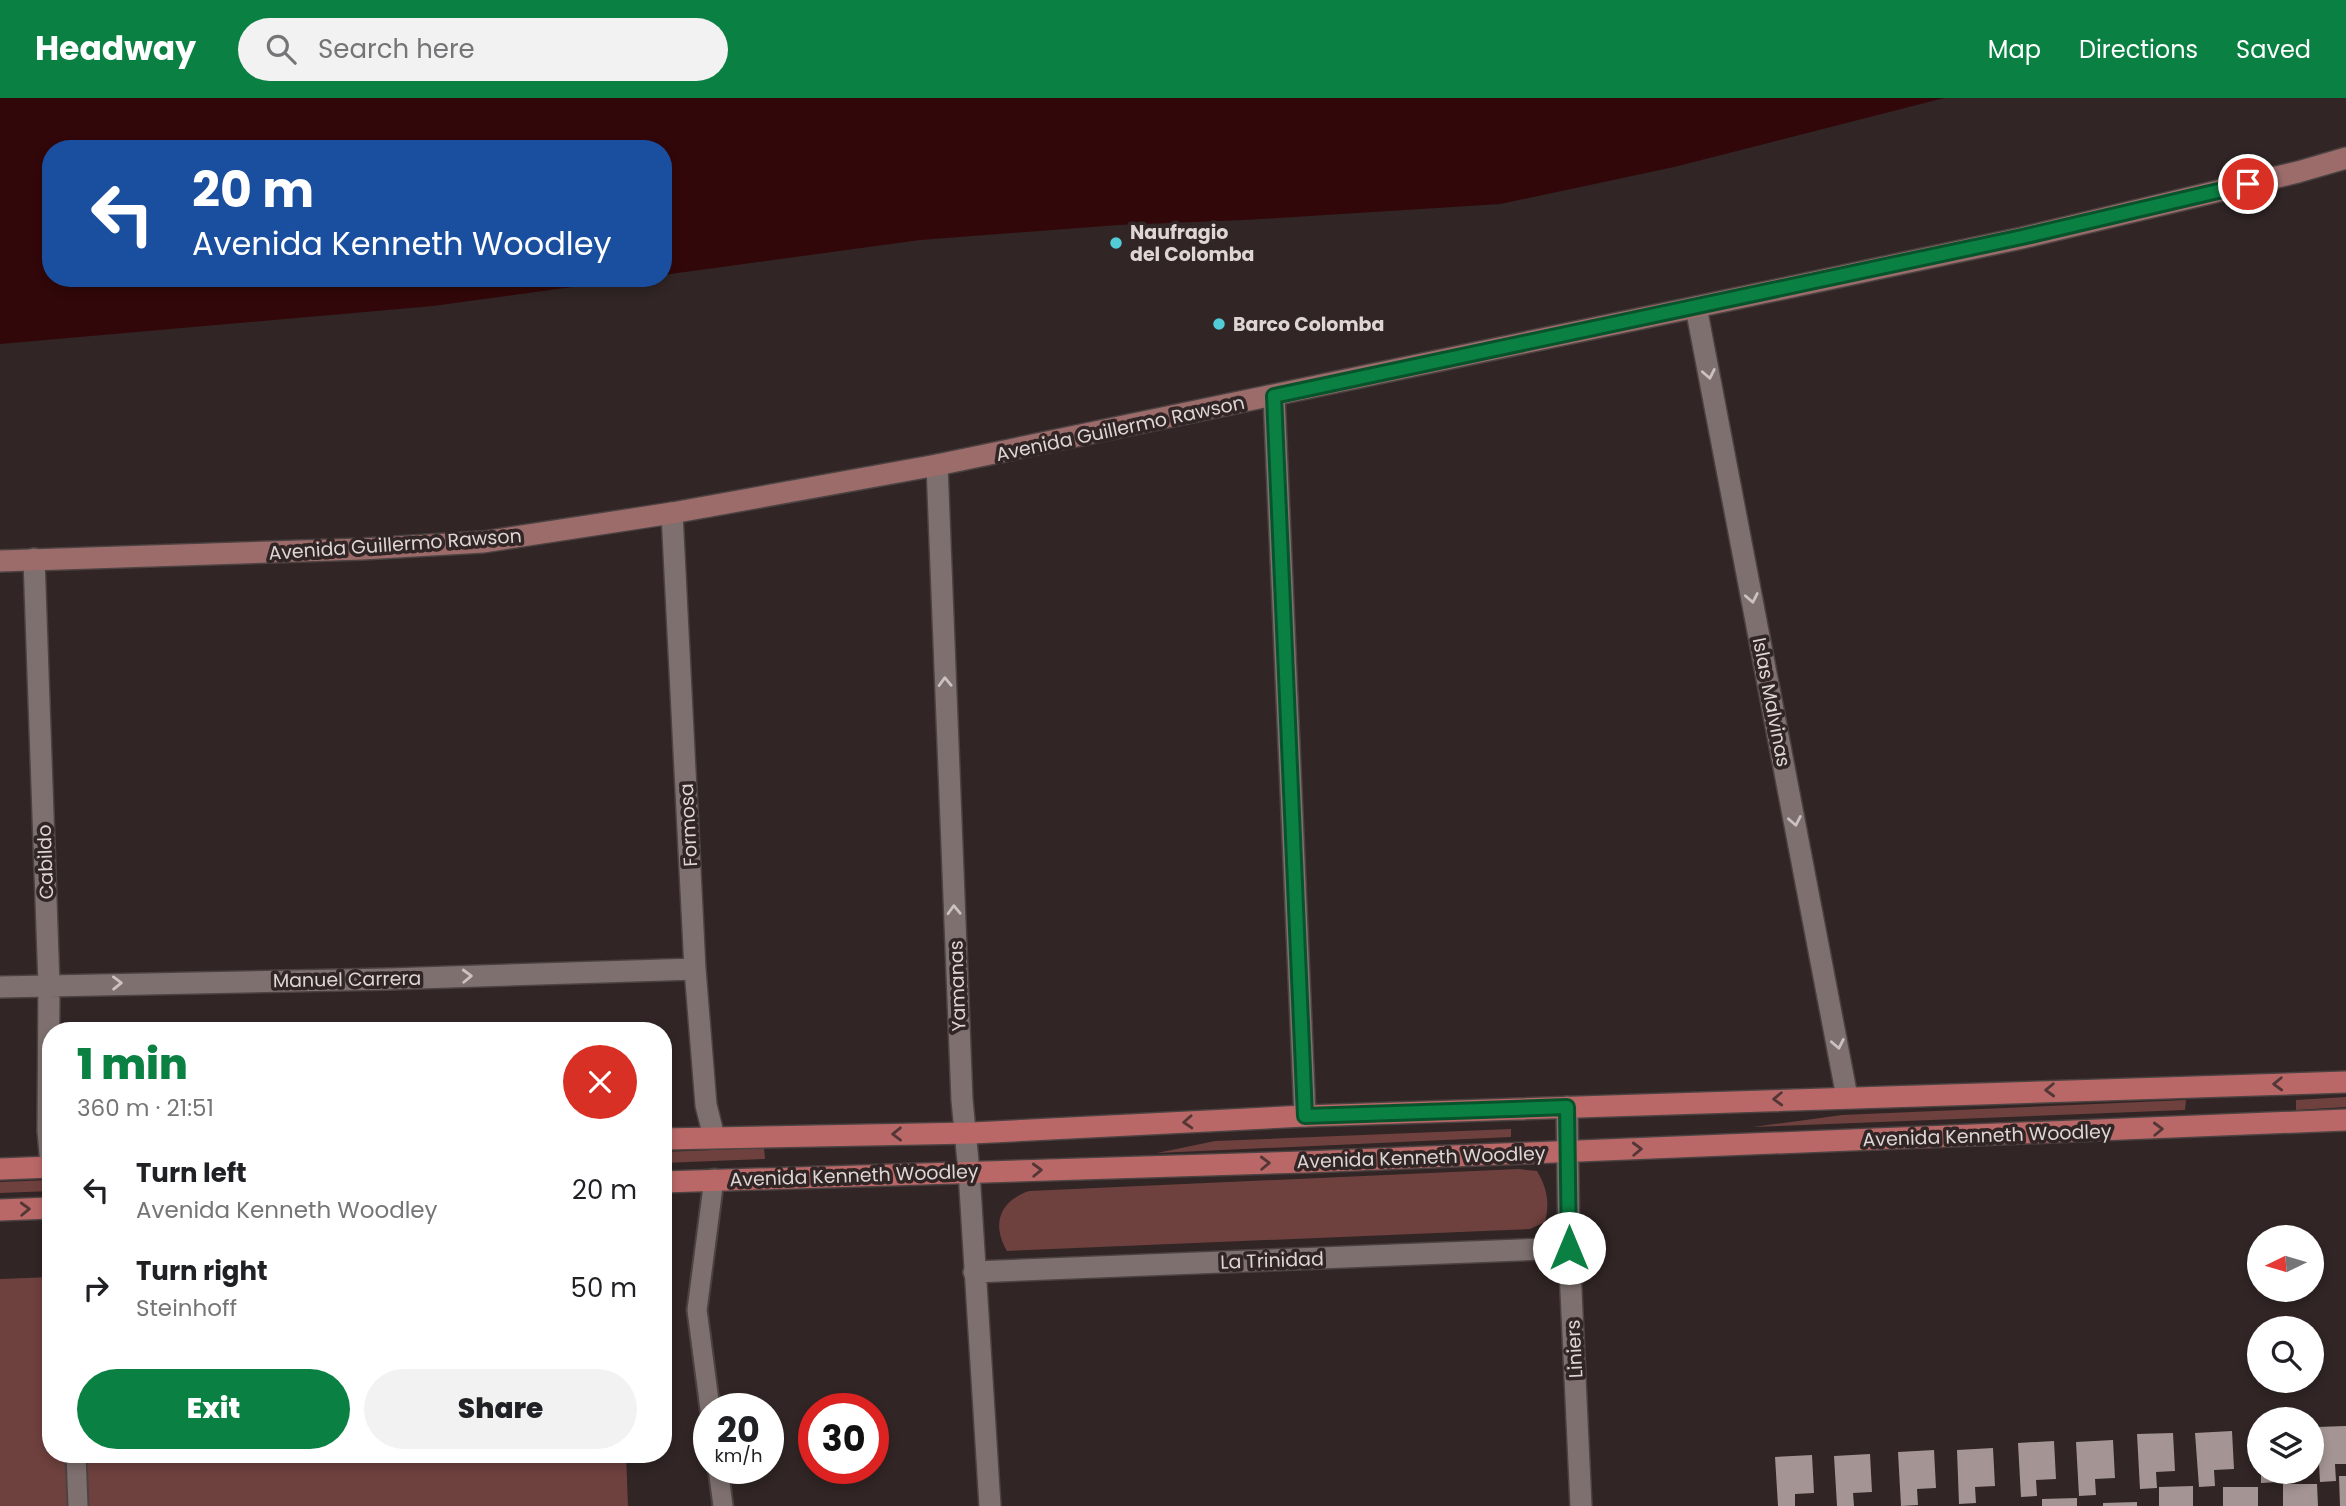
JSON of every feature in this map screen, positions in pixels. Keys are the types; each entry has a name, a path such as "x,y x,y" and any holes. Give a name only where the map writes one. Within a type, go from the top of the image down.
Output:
{"main road":[{"name":"Avenida Kenneth Woodley","path":"672,1138 965,1133 1305,1116 2346,1082"},
{"name":"Avenida Kenneth Woodley","path":"672,1181 1568,1152 2346,1120"},
{"path":"0,1168 42,1166"},
{"path":"0,1210 42,1208"}],"street":[{"name":"Avenida Guillermo Rawson","path":"0,561 362,549 483,542 672,513 937,465 1696,307 2022,237 2298,172 2346,158"},
{"name":"Islas Malvinas","path":"1696,307 1847,1097"},
{"path":"1274,396 1305,1116"},
{"name":"Yamanas","path":"937,465 961,1086 990,1506"},
{"name":"Formosa","path":"672,513 695,969 706,1105 714,1136"},
{"name":"Cabildo","path":"34,559 49,1022"},
{"name":"Manuel Carrera","path":"0,986 388,979 695,969"},
{"name":"Liniers","path":"1567,1107 1569,1248 1581,1506"},
{"name":"La Trinidad","path":"974,1272 1569,1248"}],"lane":[{"path":"708,1393 697,1310 714,1179"},
{"path":"76,1463 78,1506"},
{"path":"720,1484 723,1506"}],"shaded area":[{"path":"0,98 1944,98 1674,167 1500,204 1118,225 920,240 672,274 672,140 42,140 42,287 572,287 433,306 0,344"},
{"path":"2346,1097 2346,1107 2296,1110 2296,1100"},
{"path":"2186,1100 2185,1110 1753,1127 1842,1115"},
{"path":"1511,1129 1511,1137 1157,1153 1215,1141"},
{"path":"764,1148 765,1159 672,1163 672,1152"},
{"path":"1518,1169 1537,1171 1547,1195 1545,1222 1530,1229 1007,1251 1002,1241 999,1222 1005,1207 1019,1195 1029,1191"},
{"path":"42,1180 42,1191 0,1193 0,1182"},
{"path":"42,1277 42,1463 626,1463 628,1506 0,1506 0,1279"}],"building":[{"path":"2346,1426 2346,1464 2335,1464 2336,1481 2324,1482 2324,1427"},
{"path":"2232,1431 2234,1469 2214,1470 2215,1486 2199,1487 2195,1433"},
{"path":"2173,1433 2175,1471 2156,1472 2157,1488 2140,1489 2137,1434"},
{"path":"2113,1440 2115,1478 2095,1479 2096,1495 2079,1496 2076,1442"},
{"path":"2054,1441 2056,1479 2036,1480 2037,1496 2021,1497 2018,1443"},
{"path":"1993,1448 1995,1486 1975,1487 1976,1503 1959,1504 1957,1450"},
{"path":"1934,1450 1936,1488 1917,1489 1918,1505 1901,1506 1898,1452"},
{"path":"1870,1454 1872,1492 1853,1493 1854,1506 1837,1506 1834,1456"},
{"path":"1812,1455 1814,1493 1795,1494 1795,1506 1778,1506 1775,1457"},
{"path":"2339,1476 2346,1476 2346,1506 2340,1506"},
{"path":"2283,1484 2317,1484 2318,1506 2283,1506"},
{"path":"2193,1486 2193,1506 2159,1506 2159,1487"},
{"path":"2223,1487 2258,1487 2258,1506 2223,1506"},
{"path":"2077,1498 2077,1506 2042,1506 2042,1499"},
{"path":"2137,1502 2137,1506 2103,1506 2103,1503"}],"place":[{"name":"Naufragio del Colomba","path":"1116,243"},
{"name":"Barco Colomba","path":"1219,324"}],"route":[{"path":"1569,1248 1567,1107 1305,1116 1274,396 2022,237 2248,184"}]}
